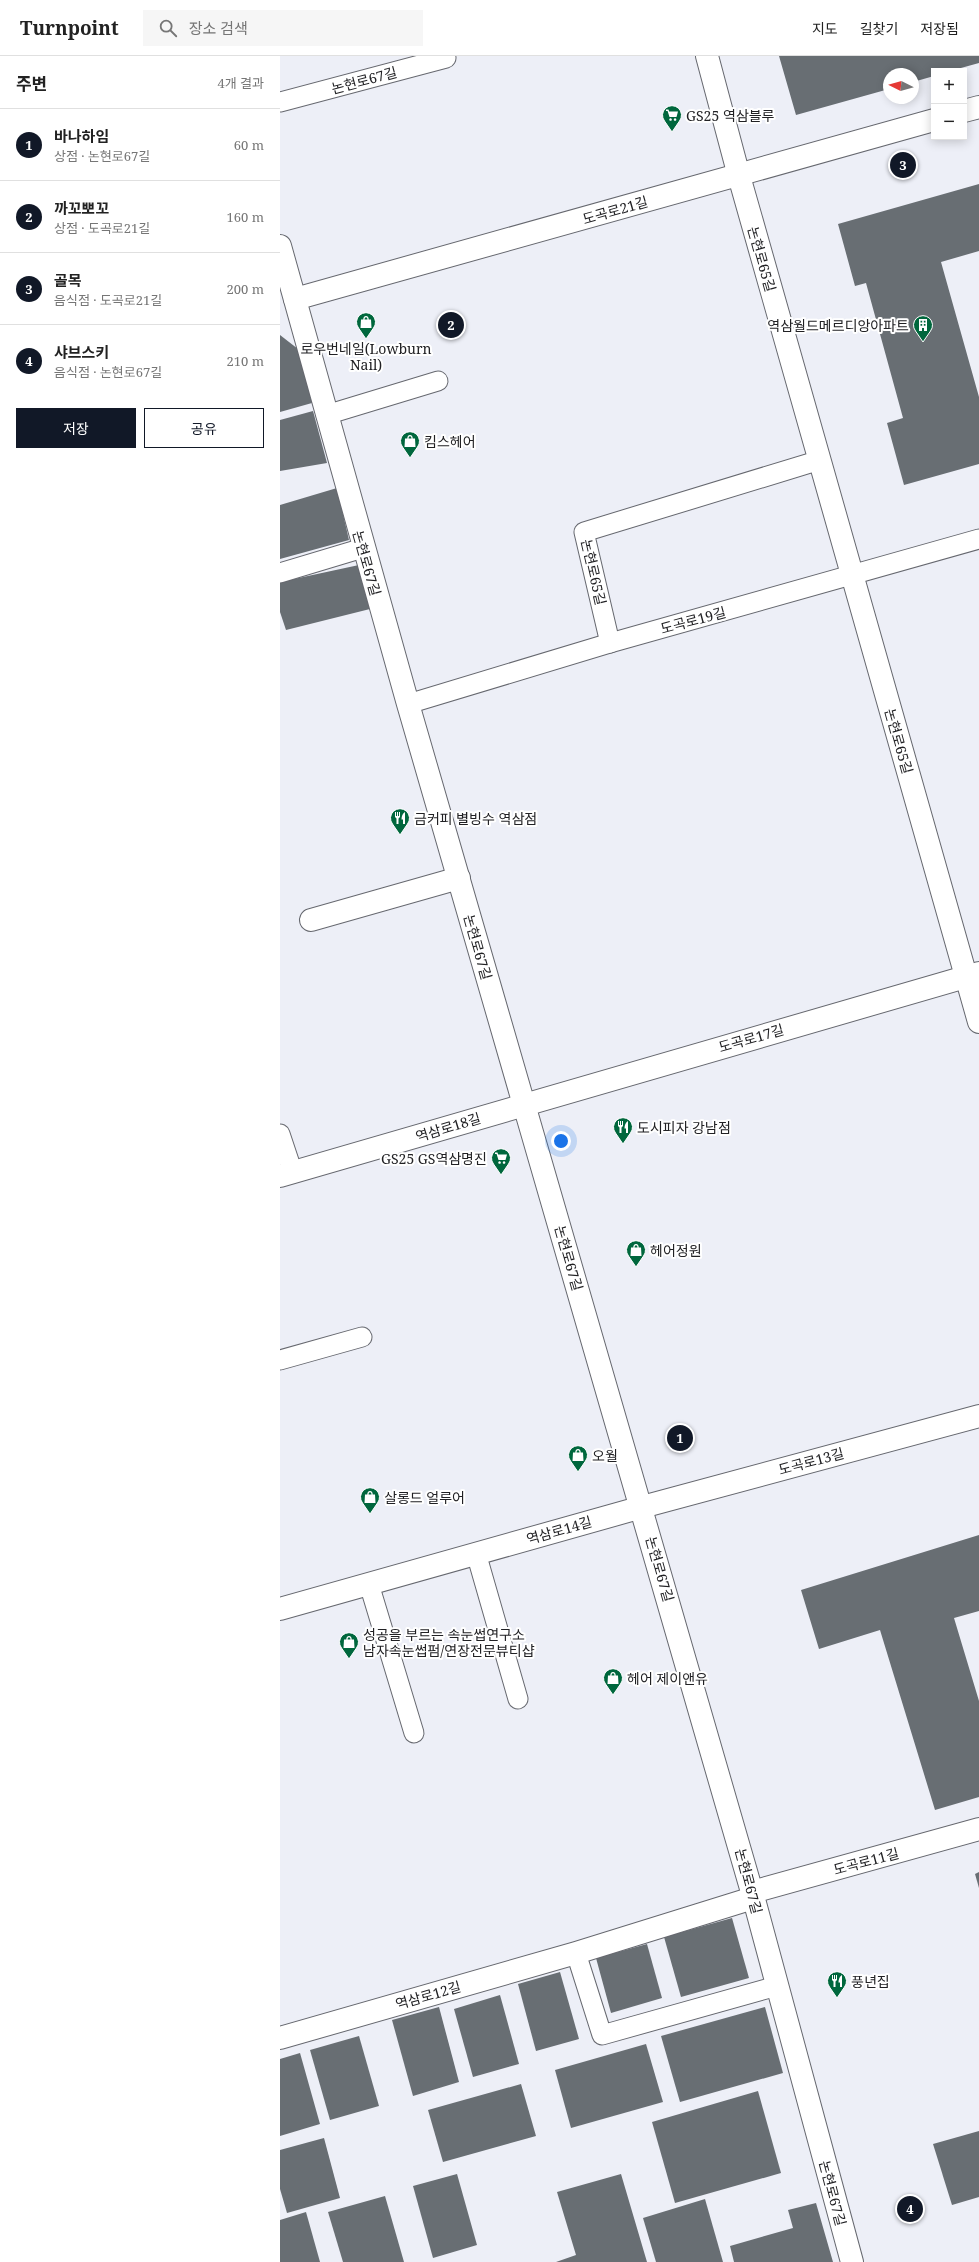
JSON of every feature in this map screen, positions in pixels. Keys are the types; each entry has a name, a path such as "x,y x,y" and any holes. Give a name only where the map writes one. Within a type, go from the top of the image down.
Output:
{"street":[{"name":"논현로65길","path":"707,56 739,176 852,576 972,974 979,1022"},
{"path":"967,110 979,107"},
{"name":"도곡로21길","path":"289,300 739,176 931,121"},
{"name":"논현로67길","path":"280,246 289,300 326,415 408,704 642,1507 753,1895 852,2262"},
{"path":"311,920 459,878"},
{"name":"도곡로17길","path":"524,1104 972,974"},
{"name":"역삼로18길","path":"287,1174 524,1104"},
{"name":"도곡로13길","path":"642,1507 979,1416"},
{"name":"역삼로14길","path":"280,1609 642,1507"},
{"name":"도곡로11길","path":"753,1895 979,1829"},
{"name":"역삼로12길","path":"280,2038 576,1953 753,1895"}],"lane":[{"name":"논현로67길","path":"280,102 446,58 445,56"},
{"path":"326,415 438,380"},
{"name":"논현로65길","path":"610,642 584,532 820,460"},
{"name":"도곡로19길","path":"408,704 610,642 852,576 979,539"},
{"path":"280,573 363,548"},
{"path":"280,1134 287,1174"},
{"path":"280,1360 362,1337"},
{"path":"476,1553 518,1699"},
{"path":"369,1584 414,1733"},
{"path":"576,1953 602,2035 777,1986"}],"building":[{"path":"779,56 979,56 979,63 961,68 931,68 931,77 919,80 919,68 883,68 883,91 796,115"},
{"name":"역삼월드메르디앙아파트","path":"979,184 979,251 941,262 979,397 979,464 904,485 887,423 903,418 866,283 855,286 838,224"},
{"path":"280,335 298,349 312,403 280,412"},
{"path":"313,411 327,463 280,471 280,420"},
{"path":"337,488 349,540 280,559 280,505"},
{"path":"359,565 370,609 286,630 280,612 280,582"},
{"path":"979,1535 979,1611 954,1618 979,1701 979,1797 935,1810 880,1630 819,1649 801,1590"},
{"path":"979,1872 979,1888 975,1874"},
{"path":"732,1918 749,1978 681,1997 664,1937"},
{"path":"647,1944 662,1998 611,2013 596,1958"},
{"path":"560,1972 579,2039 536,2051 518,1984"},
{"path":"500,1995 519,2064 473,2077 454,2009"},
{"path":"439,2007 459,2082 413,2096 392,2020"},
{"path":"765,2007 783,2073 680,2102 661,2036"},
{"path":"359,2036 379,2106 330,2120 310,2050"},
{"path":"646,2044 663,2102 571,2128 555,2070"},
{"path":"300,2053 320,2124 280,2136 280,2059"},
{"path":"521,2084 536,2136 443,2162 428,2110"},
{"path":"758,2091 781,2173 675,2203 652,2122"},
{"path":"979,2131 979,2197 952,2205 933,2144"},
{"path":"324,2138 340,2198 287,2213 280,2189 280,2150"},
{"path":"457,2174 477,2245 433,2258 413,2186"},
{"path":"621,2174 647,2262 556,2262 576,2255 557,2192"},
{"path":"385,2196 404,2262 343,2262 328,2212"},
{"path":"705,2199 723,2262 656,2262 643,2218"},
{"path":"816,2203 833,2262 734,2262 730,2246 793,2228 788,2210"},
{"path":"306,2212 320,2262 280,2262 280,2220"}],"place":[{"name":"GS25 역삼블루","path":"672,132"},
{"name":"골목","path":"903,165"},
{"name":"까꼬뽀꼬","path":"451,325"},
{"name":"로우번네일(Lowburn Nail)","path":"366,339"},
{"name":"역삼월드메르디앙아파트","path":"923,342"},
{"name":"킴스헤어","path":"410,458"},
{"name":"금커피 별빙수 역삼점","path":"400,835"},
{"name":"도시피자 강남점","path":"623,1144"},
{"name":"GS25 GS역삼명진","path":"501,1175"},
{"name":"헤어정원","path":"636,1267"},
{"name":"바나하임","path":"680,1438"},
{"name":"오월","path":"578,1472"},
{"name":"살롱드 얼루어","path":"370,1514"},
{"name":"성공을 부르는 속눈썹연구소 남자속눈썹펌/연장전문뷰티샵","path":"349,1659"},
{"name":"헤어 제이앤유","path":"613,1695"},
{"name":"풍년집","path":"837,1998"},
{"name":"샤브스키","path":"910,2209"}]}
